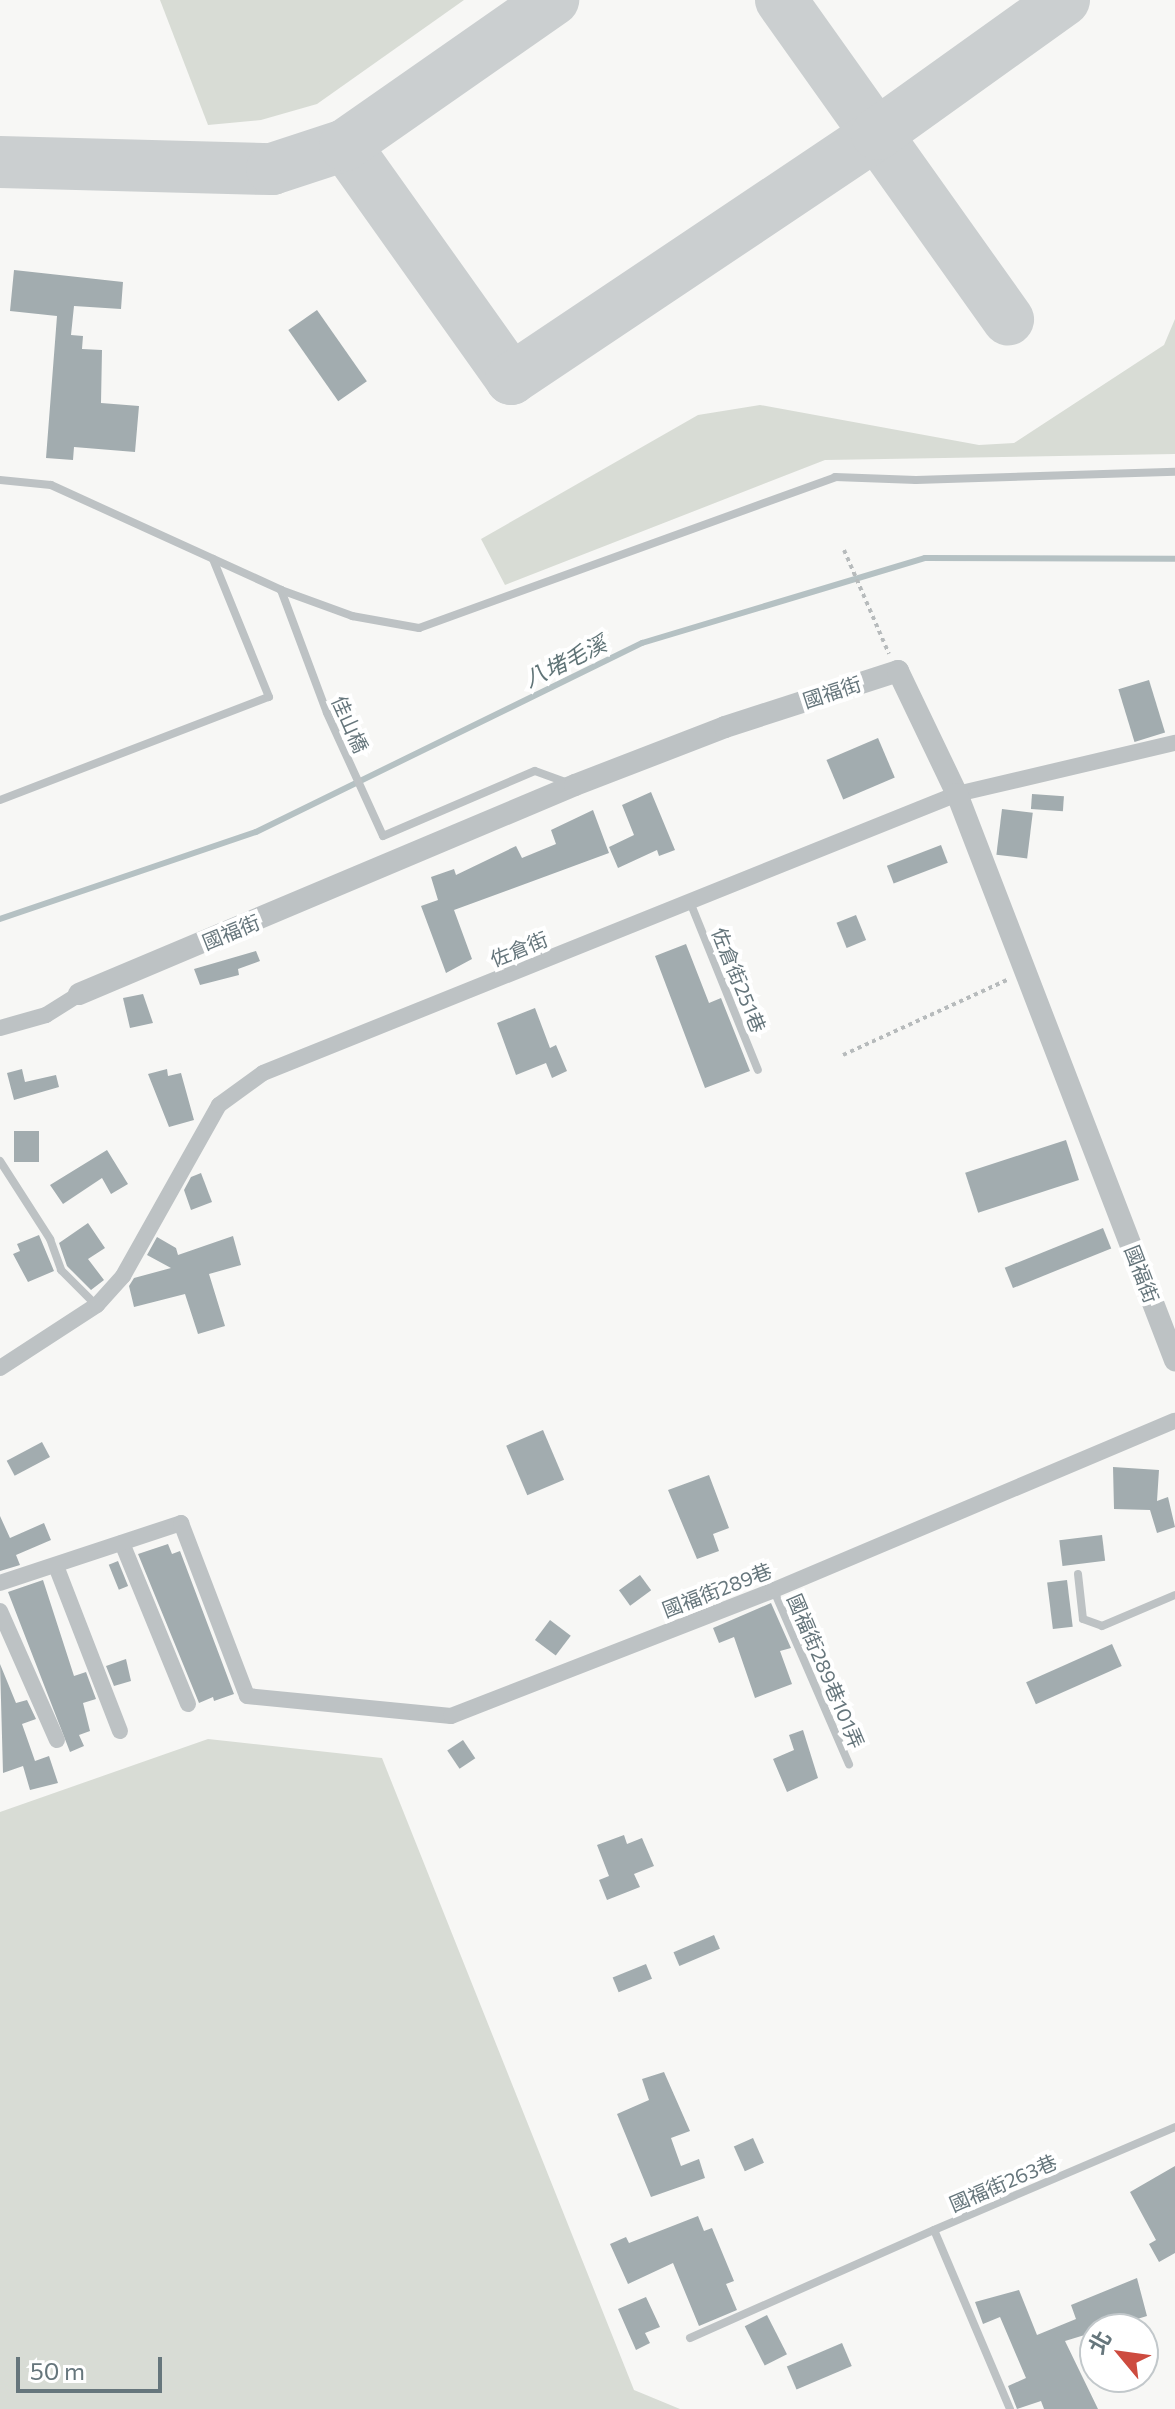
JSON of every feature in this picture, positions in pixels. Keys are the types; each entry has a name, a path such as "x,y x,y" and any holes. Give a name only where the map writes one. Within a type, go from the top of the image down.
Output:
{"street":[{"name":"國福街","path":"79,994 575,785 725,727 898,671 957,794 1022,973 1175,1360"},
{"name":"佐倉街","path":"0,1368 97,1305 123,1276 219,1105 263,1073 957,794 1175,743"},
{"path":"0,1028 46,1015 79,994"},
{"name":"國福街289巷","path":"122,1543 181,1523 244,1691 256,1700 451,1716 774,1590 1175,1421"},
{"path":"0,1583 122,1543 188,1704"},
{"path":"56,1566 120,1731"},
{"path":"0,1611 57,1740"}],"lane":[{"path":"0,480 51,485 281,590 352,616 419,628 835,477 916,480 1175,472"},
{"path":"0,800 269,697 213,559"},
{"name":"佳山橋","path":"281,590 292,624 383,836 535,771 575,785"},
{"name":"佐倉街251巷","path":"690,902 758,1070"},
{"path":"0,1161 50,1239 61,1270 97,1305"},
{"path":"1078,1574 1083,1619 1102,1626 1175,1595"},
{"name":"國福街289巷101弄","path":"774,1590 849,1764"},
{"name":"國福街263巷","path":"1010,2409 934,2230 1175,2127"},
{"path":"690,2338 934,2230"}],"path":[{"path":"844,550 859,592 898,671"},
{"path":"843,1055 1022,973"}],"shaded area":[{"path":"160,0 464,0 317,104 261,120 208,125"},
{"path":"1175,319 1175,454 825,460 505,585 481,539 698,415 760,405 979,445 1014,443 1164,345"},
{"path":"208,1739 382,1758 634,2390 680,2409 0,2409 0,1812"}],"building":[{"path":"14,270 123,282 121,309 74,306 71,335 83,336 82,349 102,350 101,403 139,406 135,452 74,447 73,460 46,458 57,316 10,311"},
{"path":"317,310 367,381 338,401 288,330"},
{"path":"1149,680 1165,733 1134,742 1118,689"},
{"path":"878,738 895,778 843,799 826,760"},
{"path":"651,792 675,850 659,856 657,850 618,868 609,847 634,835 622,805"},
{"path":"1032,794 1064,796 1063,811 1031,809"},
{"path":"1002,809 1033,813 1027,858 996,855"},
{"path":"593,810 609,853 454,910 472,959 446,973 421,906 438,900 431,877 454,869 456,875 516,846 522,858 556,844 551,830"},
{"path":"941,845 948,863 894,884 887,866"},
{"path":"856,915 866,940 847,948 837,923"},
{"path":"686,944 709,1003 721,998 750,1071 705,1088 655,956"},
{"path":"256,951 260,961 238,969 239,975 200,985 194,969"},
{"path":"143,994 153,1023 130,1028 123,998"},
{"path":"535,1008 550,1048 556,1045 567,1071 552,1078 546,1063 516,1075 497,1023"},
{"path":"22,1069 25,1082 56,1075 59,1087 14,1100 7,1073"},
{"path":"167,1069 168,1076 181,1073 194,1120 169,1127 148,1074"},
{"path":"14,1131 39,1131 39,1162 14,1162"},
{"path":"1066,1140 1079,1180 978,1213 965,1173"},
{"path":"107,1150 128,1184 111,1194 102,1178 63,1204 50,1185"},
{"path":"201,1173 212,1202 191,1210 184,1190 191,1177"},
{"path":"88,1223 105,1248 88,1259 104,1280 91,1290 67,1266 59,1243"},
{"path":"1103,1228 1111,1248 1013,1288 1005,1268"},
{"path":"39,1235 54,1271 28,1282 13,1254 20,1251 17,1244"},
{"path":"233,1236 241,1265 209,1274 225,1326 198,1334 185,1294 134,1307 129,1286 134,1278 171,1268 147,1255 157,1237 176,1248 178,1255"},
{"path":"543,1430 564,1480 527,1495 506,1446"},
{"path":"42,1442 50,1457 15,1476 7,1461"},
{"path":"1113,1467 1159,1470 1157,1501 1168,1497 1175,1527 1157,1533 1150,1510 1114,1509"},
{"path":"709,1475 729,1528 713,1534 719,1551 697,1559 668,1490"},
{"path":"0,1516 10,1538 44,1523 51,1540 16,1555 20,1565 0,1571"},
{"path":"1102,1535 1105,1561 1062,1566 1059,1540"},
{"path":"168,1544 172,1554 180,1551 234,1694 199,1703 138,1554"},
{"path":"118,1561 128,1586 119,1590 109,1565"},
{"path":"640,1575 651,1590 630,1606 619,1590"},
{"path":"43,1580 74,1676 86,1672 96,1699 83,1703 90,1731 79,1735 84,1746 70,1752 8,1592"},
{"path":"1067,1580 1073,1627 1053,1629 1047,1582"},
{"path":"771,1603 791,1648 780,1651 792,1684 755,1698 734,1637 719,1643 713,1628"},
{"path":"550,1620 571,1636 556,1656 535,1640"},
{"path":"1112,1644 1122,1666 1036,1704 1026,1682"},
{"path":"126,1659 131,1681 114,1686 106,1666"},
{"path":"0,1664 16,1703 27,1700 36,1719 22,1724 35,1761 49,1756 58,1783 30,1790 23,1766 3,1773"},
{"path":"803,1730 818,1778 787,1792 773,1759 794,1750 789,1735"},
{"path":"463,1740 475,1758 460,1769 447,1751"},
{"path":"624,1835 627,1844 642,1838 654,1866 634,1874 640,1887 607,1900 599,1880 609,1876 597,1845"},
{"path":"714,1935 720,1949 679,1966 673,1952"},
{"path":"646,1964 652,1979 619,1992 613,1977"},
{"path":"664,2072 690,2131 671,2138 681,2166 699,2159 705,2178 651,2197 617,2114 649,2100 642,2079"},
{"path":"753,2138 764,2163 745,2171 734,2147"},
{"path":"1175,2166 1175,2253 1159,2262 1149,2244 1156,2240 1130,2192"},
{"path":"698,2216 704,2231 712,2228 734,2281 726,2284 737,2310 699,2326 673,2263 628,2284 610,2244 626,2237 629,2243"},
{"path":"1137,2278 1146,2313 1079,2313 1079,2337 1065,2341 1079,2370 1079,2393 1090,2393 1098,2409 1044,2409 1041,2401 1017,2409 1008,2386 1026,2378 1000,2317 983,2324 975,2302 1019,2290 1037,2335 1076,2319 1071,2305"},
{"path":"646,2297 660,2327 645,2333 650,2343 636,2350 618,2309"},
{"path":"767,2315 787,2354 765,2366 745,2326"},
{"path":"842,2343 852,2366 797,2389 787,2366"}],"waterway":[{"name":"八堵毛溪","path":"0,919 256,832 642,643 925,558 1175,559"}],"taxiway":[{"path":"0,162 272,169 345,145 553,0"},
{"path":"781,0 1008,319"},
{"path":"345,145 511,379 877,134 1064,0"}]}
